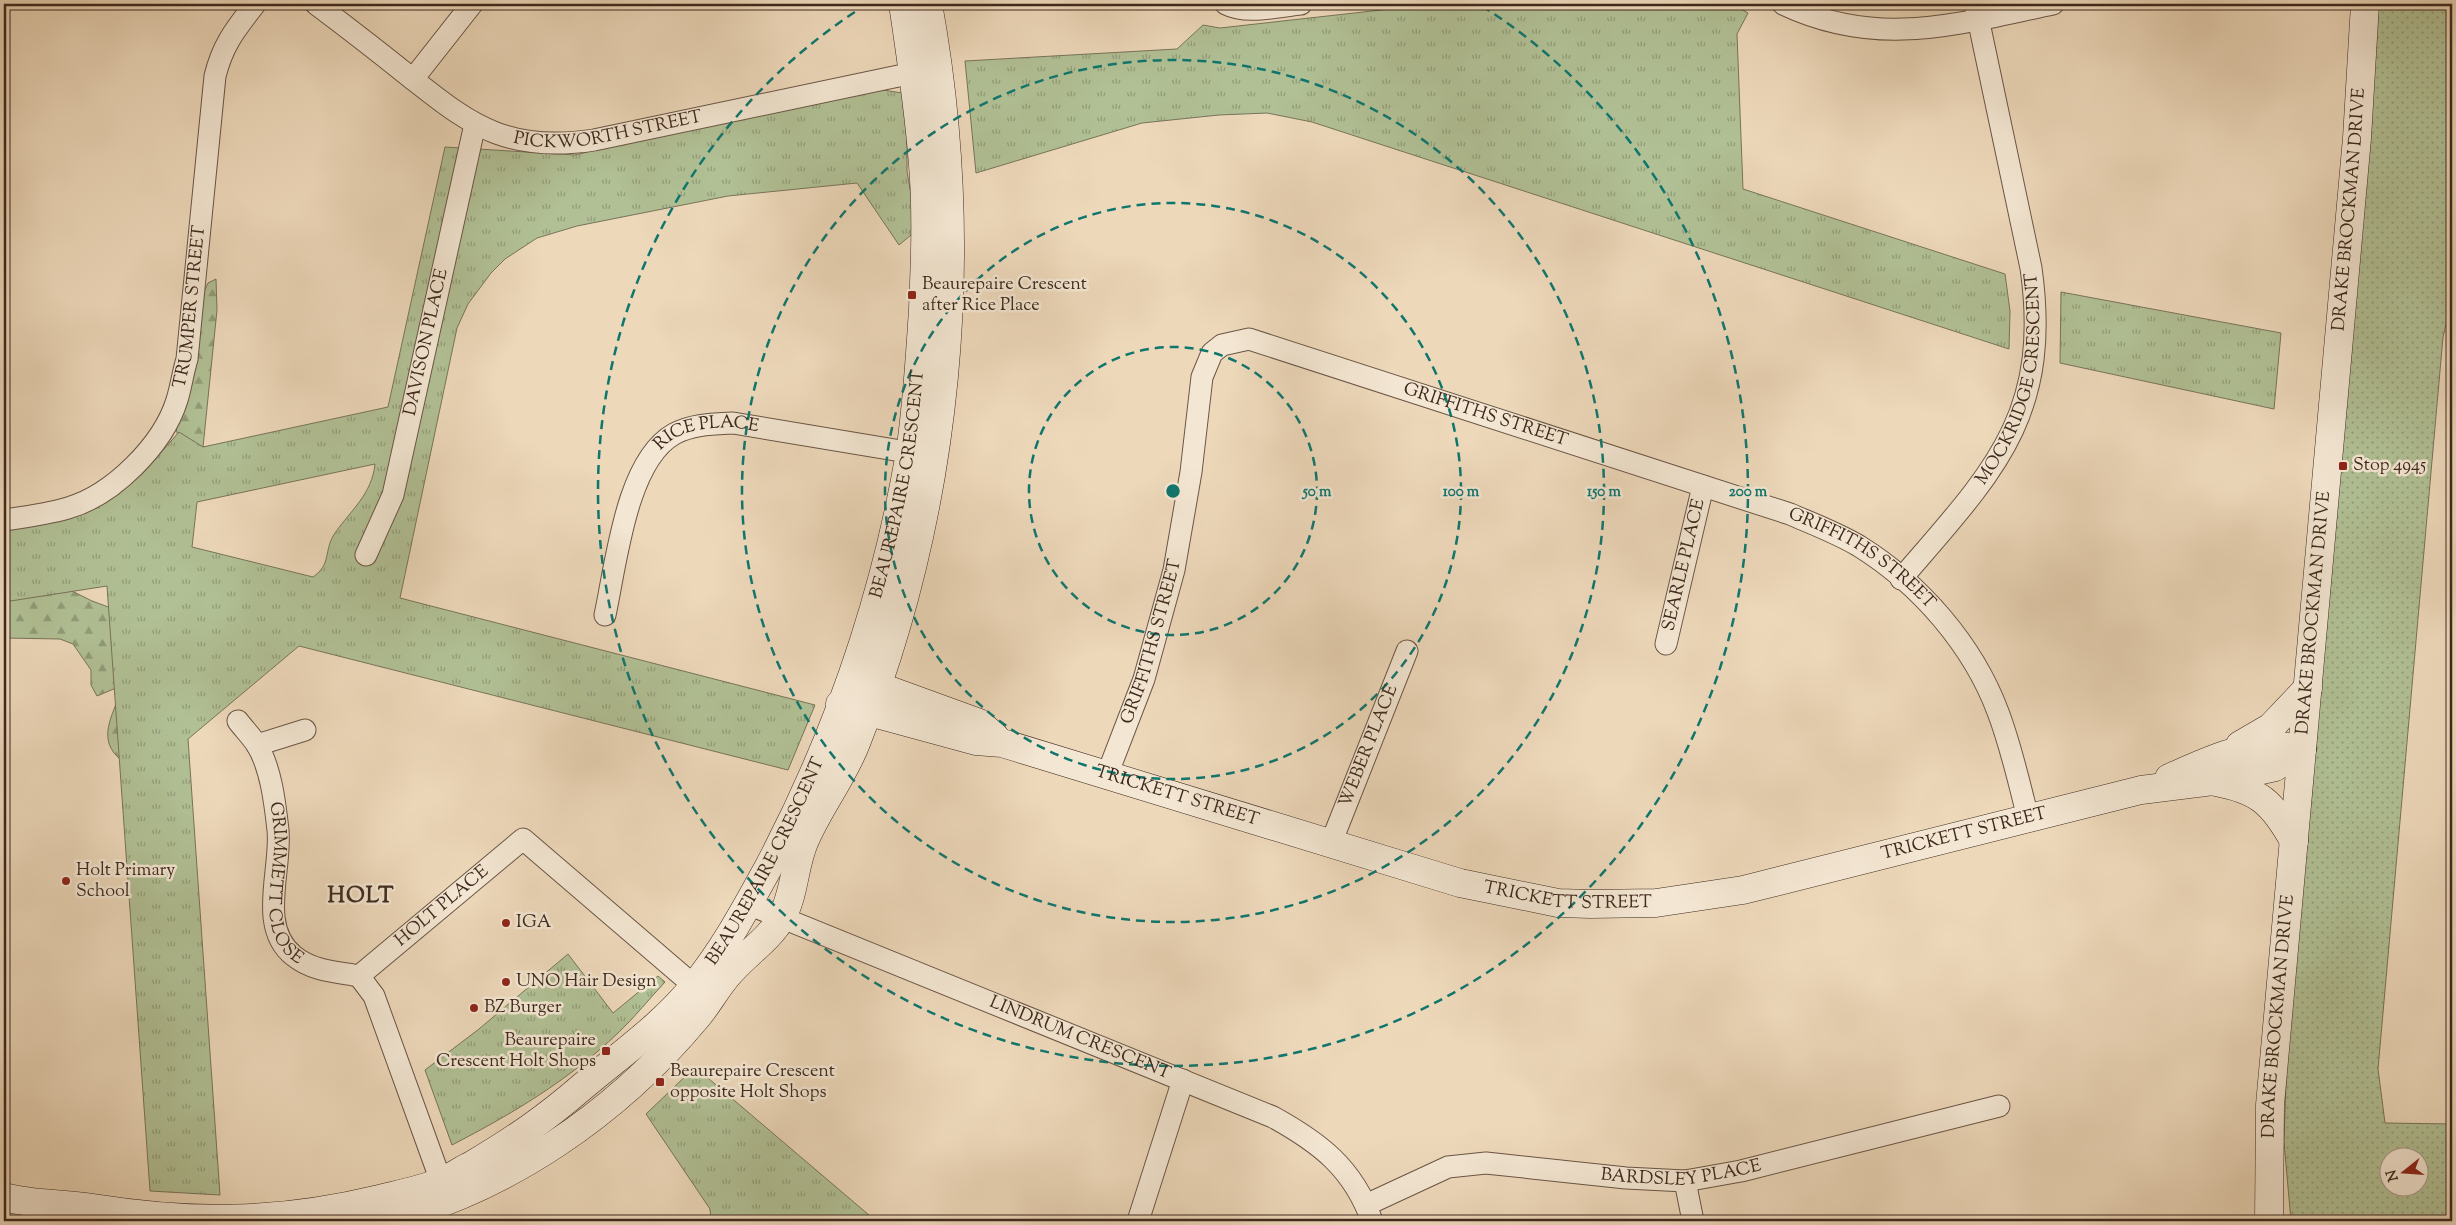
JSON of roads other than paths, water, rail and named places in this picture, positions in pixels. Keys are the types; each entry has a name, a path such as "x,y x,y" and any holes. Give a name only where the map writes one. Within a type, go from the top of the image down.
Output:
{"street":[{"name":"TRUMPER STREET","path":"4,520 69,508 118,481 135,465 158,436 177,402 186,359 215,76 221,52 234,31 255,4"},
{"name":"PICKWORTH STREET","path":"316,4 475,124 497,134 541,143 568,144 594,140 926,70"},
{"path":"413,79 472,4"},
{"name":"BEAUREPAIRE CRESCENT","path":"903,4 926,70"},
{"name":"BEAUREPAIRE CRESCENT","path":"383,1221 444,1191 547,1117 616,1061 637,1040 729,973 757,947 782,918 795,881 803,843 855,747 886,661 918,544 922,454 920,355 925,257 936,169 926,70 928,4"},
{"path":"1226,4 1235,8 1252,9 1301,4"},
{"path":"1783,4 1818,18 1853,27 1879,30 1929,29 1976,12 2053,4"},
{"name":"DRAKE BROCKMAN DRIVE","path":"2270,1221 2270,1106 2356,148 2365,4"},
{"name":"MOCKRIDGE CRESCENT","path":"1902,579 1974,493 2001,456 2022,408 2030,382 2036,349 2036,307 2031,268 1976,12"},
{"name":"DAVISON PLACE","path":"366,555 393,495 475,124"},
{"name":"GRIFFITHS STREET","path":"1107,775 1144,679 1174,570 1189,482 1202,377 1212,353 1222,345 1249,339 1790,514 1825,529 1859,547 1902,579 1943,620 1963,645 1998,711 2013,758 2028,818"},
{"name":"RICE PLACE","path":"604,615 632,490 648,458 673,434 703,424 733,423 922,454"},
{"name":"BEAUREPAIRE CRESCENT","path":"702,993 723,947 792,822 831,736 922,454"},
{"name":"SEARLE PLACE","path":"1666,644 1702,486"},
{"name":"WEBER PLACE","path":"1331,843 1406,651"},
{"name":"TRICKETT STREET","path":"851,676 979,723 1002,743"},
{"path":"2294,841 2280,816 2260,795 2210,771 2269,729 2308,688"},
{"name":"TRICKETT STREET","path":"840,704 867,713 976,741 1002,743 1460,883 1558,903 1590,904 1656,903 1743,890 2141,790 2210,771 2270,746 2302,749"},
{"name":"GRIMMETT CLOSE","path":"238,721 257,745 268,773 278,831 279,858 274,918 276,932 292,955 304,964 359,976"},
{"path":"257,745 305,730"},
{"name":"HOLT PLACE","path":"359,976 522,839 702,993"},
{"name":"LINDRUM CRESCENT","path":"748,904 1273,1117 1308,1136 1346,1173 1369,1213"},
{"path":"359,976 374,996 444,1191"},
{"path":"1138,1221 1183,1080"},
{"name":"BARDSLEY PLACE","path":"1369,1213 1448,1167 1468,1163 1486,1163 1626,1178 1685,1181 1741,1171 1999,1106"},
{"path":"1685,1181 1693,1221"},
{"name":"BEAUREPAIRE CRESCENT","path":"14,1199 65,1203 141,1216 194,1221 280,1217 444,1191"},
{"name":"BEAUREPAIRE CRESCENT","path":"14,1199 56,1221"}],"place":[{"name":"Beaurepaire Crescent after Rice Place","path":"912,295"},
{"name":"Stop 4945","path":"2343,466"},
{"name":"Holt Primary School","path":"66,881"},
{"name":"IGA","path":"506,923"},
{"name":"UNO Hair Design","path":"506,982"},
{"name":"BZ Burger","path":"474,1008"},
{"name":"Beaurepaire Crescent Holt Shops","path":"606,1051"},
{"name":"Beaurepaire Crescent opposite Holt Shops","path":"660,1082"}],"district":[{"name":"HOLT","path":"361,897"}]}
